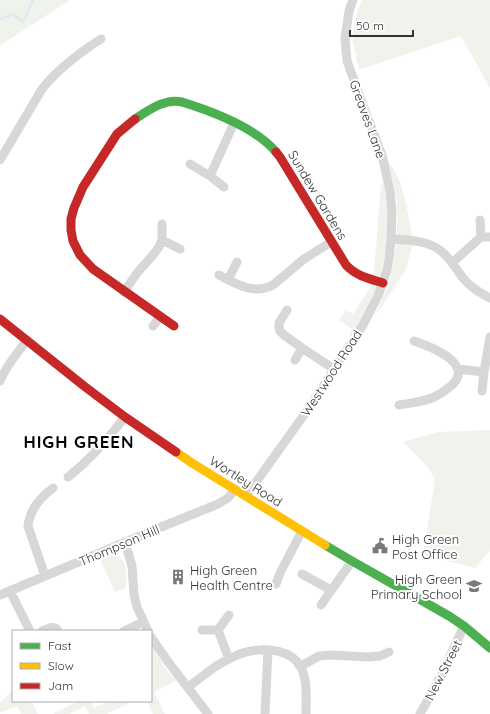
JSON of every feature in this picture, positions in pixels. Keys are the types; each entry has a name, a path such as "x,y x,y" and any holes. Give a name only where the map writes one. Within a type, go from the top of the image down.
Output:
{"street":[{"name":"Greaves Lane","path":"353,0 349,11 345,38 347,61 382,155 386,170 392,211 391,239"},
{"path":"0,160 46,84 60,69 101,39"},
{"name":"Sundew Gardens","path":"174,326 99,274 84,260 74,245 71,228 72,210 80,191 117,134 123,127 133,120 166,102 182,102 215,115 234,123 259,137 269,145 279,155 347,267 362,276 383,283"},
{"path":"210,176 234,123"},
{"path":"190,164 210,176 224,187"},
{"path":"452,263 485,237 480,220"},
{"path":"124,292 159,246 162,240 162,224"},
{"path":"391,239 413,240 429,244 441,251 468,284 490,298"},
{"name":"Westwood Road","path":"246,496 286,441 371,311 383,283 389,259 391,239"},
{"path":"162,240 180,248"},
{"path":"218,275 246,288 255,290 268,287 273,285 304,259 331,242"},
{"path":"228,280 237,262"},
{"path":"287,310 279,323 280,331 302,348 334,369"},
{"path":"153,326 160,316"},
{"name":"Wortley Road","path":"0,319 125,417 192,463 352,561 436,608 464,626 490,648"},
{"path":"482,391 490,337"},
{"path":"0,381 4,372 27,340"},
{"path":"399,405 410,398 424,401 440,394 455,382 458,376 458,369 452,360 428,346 414,341"},
{"path":"295,360 302,348"},
{"path":"458,369 484,372"},
{"path":"68,477 80,468 102,446 125,417"},
{"path":"45,576 28,526 29,518 37,502 53,488"},
{"name":"Thompson Hill","path":"0,595 218,504 228,498 235,490"},
{"path":"276,584 276,571 302,531"},
{"path":"125,542 132,566 134,595 137,607 147,630"},
{"path":"321,605 352,561"},
{"path":"302,574 331,590"},
{"path":"10,591 30,630"},
{"path":"218,630 229,615"},
{"path":"126,630 143,622"},
{"name":"New Street","path":"420,714 441,676 464,626"},
{"path":"44,630 50,627 54,627 58,630"},
{"path":"202,630 218,630"},
{"path":"218,630 229,659"},
{"path":"152,638 208,714"},
{"path":"265,714 268,650"},
{"path":"188,687 204,674 229,659 244,653 268,650 285,653 295,659 301,666 305,682 306,714"},
{"path":"301,666 319,656 331,655 368,657 380,656 389,652"}],"shaded area":[{"path":"0,0 70,0 0,47"},
{"path":"362,0 490,0 490,88 461,36 359,70 352,37 357,12"},
{"path":"387,160 397,176 404,195 412,234 412,247 406,269 375,315 389,283 394,260 396,240 397,202"},
{"path":"384,184 388,220 385,256 374,294 353,335 350,333 352,329 339,320 346,310 353,314 371,286 374,273 381,185"},
{"path":"490,430 490,551 475,568 423,555 435,479 428,467 403,442 438,432"},
{"path":"114,554 119,556 126,568 126,588 115,592 100,559"},
{"path":"152,646 168,672 177,680 154,692 165,714 153,714 147,702 152,702"},
{"path":"12,691 12,702 32,702 38,714 21,714 17,706 0,713 0,702"},
{"path":"76,702 91,702 94,708 108,702 132,702 107,714 89,714 85,706 70,714 53,714"}],"waterway":[{"path":"0,19 13,14 23,22 33,0"}],"traffic: fast":[{"path":"135,119 163,103 176,101 182,102 232,121 257,135 276,152"},
{"path":"325,545 449,616 464,626 490,648"}],"traffic: slow":[{"path":"176,452 325,545"}],"traffic: jam":[{"path":"135,119 117,134 83,187 71,219 73,241 80,255 93,269 174,326"},
{"path":"276,152 346,265 359,274 383,283"},
{"path":"0,319 125,417 176,452"}],"place":[{"name":"High Green Post Office","path":"380,546"},
{"name":"High Green Health Centre","path":"178,577"},
{"name":"High Green Primary School","path":"474,586"}],"district":[{"name":"HIGH GREEN","path":"79,441"}]}
